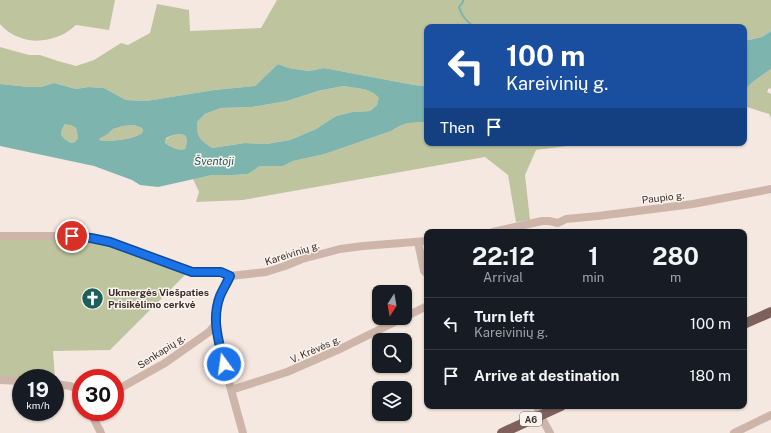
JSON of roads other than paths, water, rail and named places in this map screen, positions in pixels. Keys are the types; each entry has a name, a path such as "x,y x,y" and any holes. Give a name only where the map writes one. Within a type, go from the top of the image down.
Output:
{"main road":[{"path":"747,323 771,312"},
{"name":"A6","path":"502,433 539,410"}],"street":[{"name":"Paupio g.","path":"506,229 542,221 549,221 557,227 566,219 693,204 771,188"},
{"name":"Kareivinių g.","path":"0,236 72,236 91,238 115,244 192,272 221,272 230,276 266,272 302,259 340,249 418,242"},
{"path":"424,241 418,242 424,270"},
{"path":"230,276 220,296 216,311 215,325 243,433"},
{"name":"V. Krėvės g.","path":"412,314 424,308"},
{"name":"Senkapių g.","path":"124,385 165,363 209,332 215,325"},
{"name":"V. Krėvės g.","path":"231,390 287,372 390,325"},
{"path":"0,380 12,381"},
{"path":"539,410 550,433"},
{"path":"734,433 771,416"},
{"path":"95,421 101,433"}],"water":[{"path":"771,31 771,69 747,87 747,40 762,37"},
{"name":"Šventoji","path":"278,64 289,68 309,71 324,68 424,86 424,122 404,124 391,131 325,154 293,161 283,166 260,166 248,174 212,175 158,187 140,185 132,180 94,166 0,146 0,84 41,87 54,83 76,89 88,87 104,88 126,100 146,101 214,90 255,86","holes":["343,86 372,92 379,98 377,105 370,111 352,112 336,116 316,129 290,140 266,144 245,143 212,148 198,135 197,122 205,114 221,108 252,107 287,101 318,91","65,124 76,128 78,138 75,142 71,143 61,135","134,125 142,128 143,131 141,134 127,139 101,141 99,139 113,129","181,134 186,136 187,142 185,149 177,149 165,143 166,138"]}],"waterway":[{"path":"463,0 459,7 461,13 471,24"}],"place":[{"name":"Ukmergės Viešpaties Prisikėlimo cerkvė","path":"92,298"}]}
